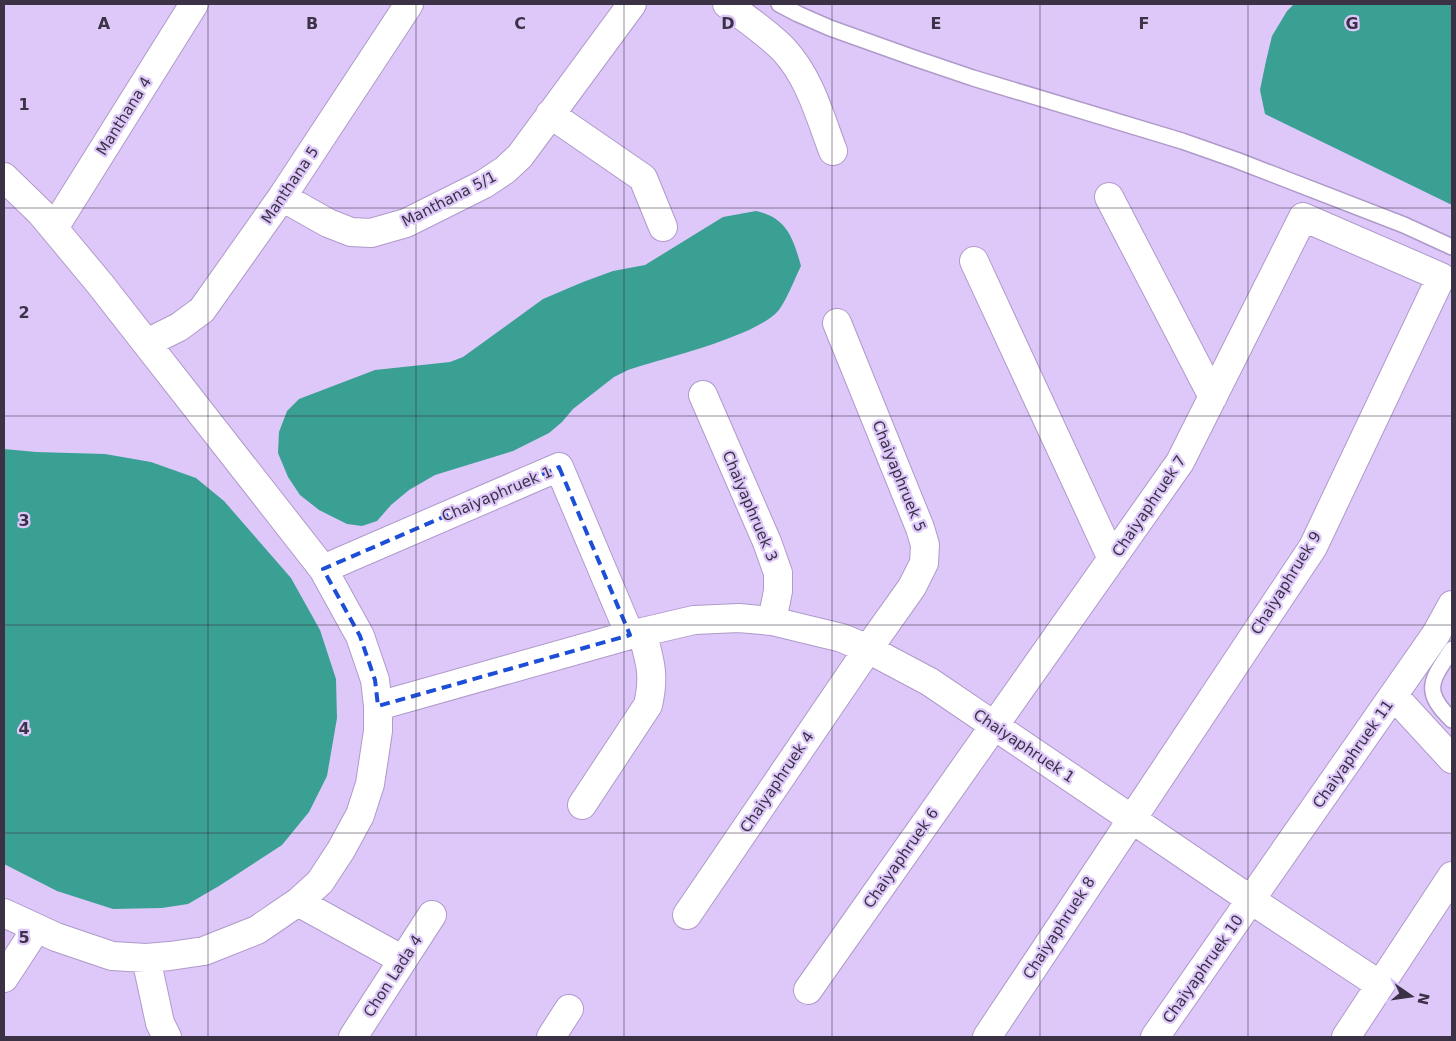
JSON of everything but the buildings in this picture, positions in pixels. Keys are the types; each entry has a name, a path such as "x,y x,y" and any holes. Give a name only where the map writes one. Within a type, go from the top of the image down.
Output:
{"street":[{"name":"Manthana 4","path":"54,228 194,4"},
{"name":"Manthana 5","path":"147,343 179,327 202,310 282,197 409,4"},
{"name":"Manthana 5/1","path":"282,197 328,223 351,232 371,233 406,223 484,184 505,170 520,156 632,4"},
{"path":"727,4 784,49 793,61 808,85 833,151"},
{"path":"550,114 643,178 663,227"},
{"path":"4,177 54,228 147,343 323,569 360,636 375,680 378,706 378,731 370,784 360,815 341,850 320,882 298,902 257,930 204,950 146,958 112,956 56,937 4,913"},
{"path":"1109,197 1213,397"},
{"name":"Chaiyaphruek 7","path":"994,725 1180,462 1303,217 1441,277"},
{"path":"974,261 1112,559"},
{"name":"Chaiyaphruek 9","path":"1130,819 1312,546 1441,277"},
{"name":"Chaiyaphruek 5","path":"837,323 920,528 925,546 924,563 912,587 868,649"},
{"name":"Chaiyaphruek 3","path":"703,396 767,542 778,573 778,591 772,621"},
{"name":"Chaiyaphruek 1","path":"323,569 559,467 636,633"},
{"name":"Chaiyaphruek 11","path":"1250,900 1394,696 1436,634 1452,605"},
{"name":"Chaiyaphruek 1","path":"378,706 636,633 694,620 739,618 772,621 842,638 868,649 930,682 1250,900 1380,985"},
{"path":"582,805 648,705 652,686 652,666 636,633"},
{"name":"Chaiyaphruek 4","path":"687,915 868,649"},
{"path":"1394,696 1452,759"},
{"name":"Chaiyaphruek 6","path":"808,990 994,725"},
{"name":"Chaiyaphruek 8","path":"987,1037 1130,819"},
{"path":"1346,1037 1452,876"},
{"name":"Chaiyaphruek 10","path":"1155,1037 1250,900"},
{"path":"298,902 403,960"},
{"name":"Chon Lada 4","path":"353,1037 432,915"},
{"path":"4,978 36,929"},
{"path":"146,958 160,1023 166,1037"},
{"path":"551,1037 570,1009"}],"lane":[{"path":"779,4 830,28 914,58 1182,141 1236,160 1404,225 1452,247"},
{"path":"1452,650 1433,678 1432,687 1434,698 1452,720"}],"highlighted area":[{"path":"559,467 630,635 378,706 375,680 360,636 323,569"}],"shaded area":[{"path":"1294,4 1452,4 1452,205 1265,114 1260,90 1272,36 1287,11"},
{"path":"756,211 767,214 782,224 791,238 801,266 781,307 766,321 730,338 628,370 614,377 573,409 549,433 513,451 435,475 409,490 391,505 377,521 362,526 347,524 319,510 300,495 288,477 278,453 279,432 287,411 299,399 375,370 450,362 463,357 543,299 613,271 645,265 723,217"},
{"path":"4,449 105,454 151,462 196,478 224,501 291,578 320,630 336,679 337,718 327,776 309,812 282,845 188,904 162,908 113,909 57,891 4,864"}]}
